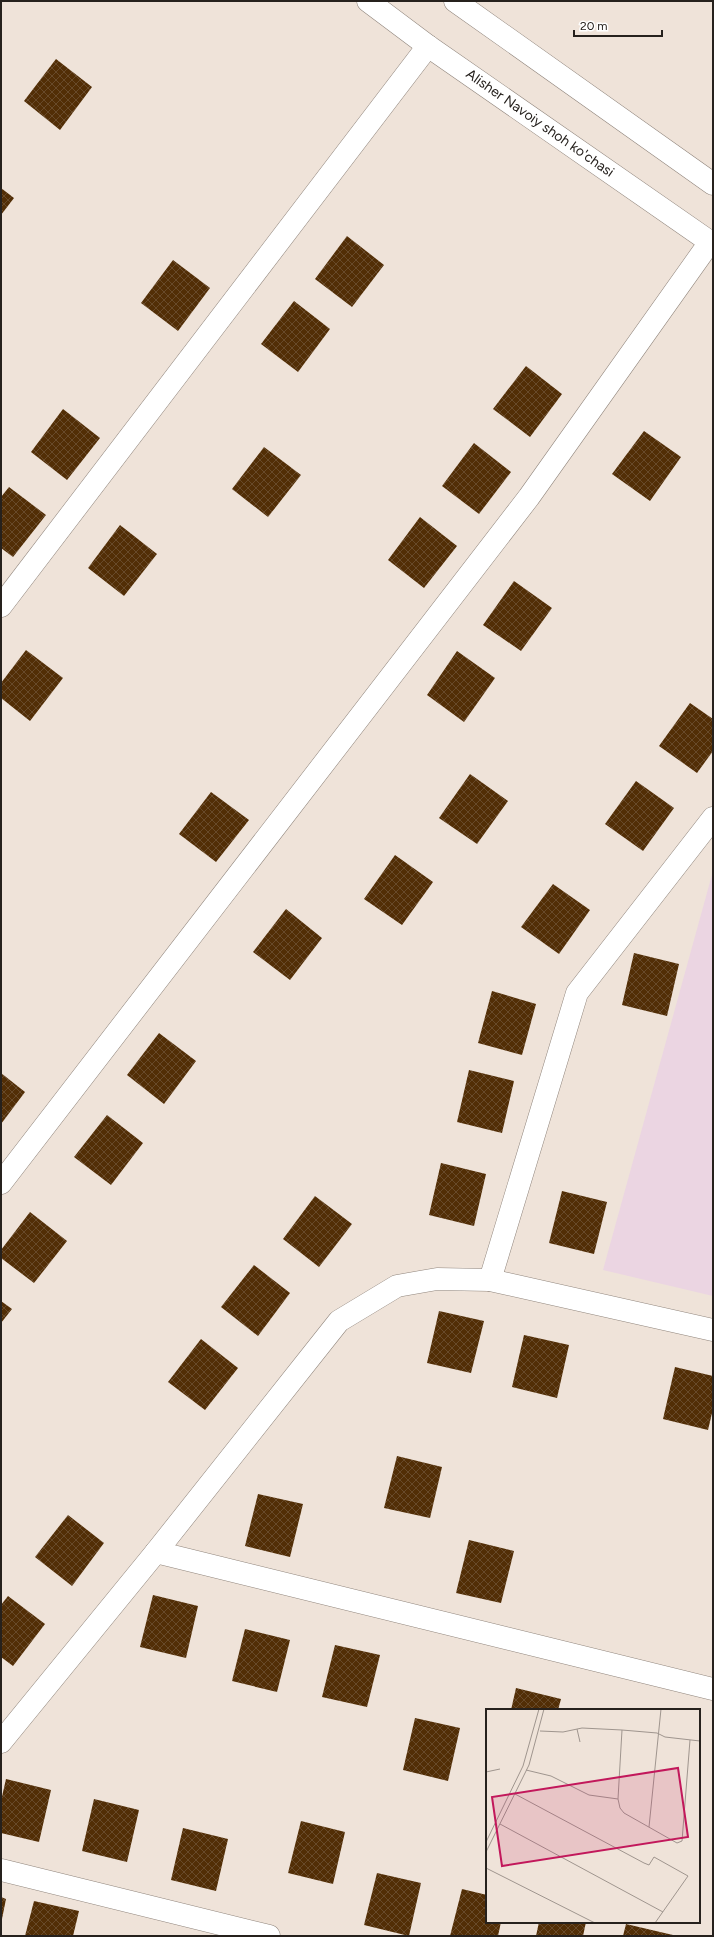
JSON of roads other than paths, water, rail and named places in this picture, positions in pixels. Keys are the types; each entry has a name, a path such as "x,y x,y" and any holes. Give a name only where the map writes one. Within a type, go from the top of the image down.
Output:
{"street":[{"name":"Alisher Navoiy shoh ko'chasi","path":"368,1 428,46 711,243"},
{"path":"455,1 713,184"},
{"path":"1,606 428,46"},
{"path":"1,1183 529,497 711,243"},
{"path":"490,1280 577,993 713,818"},
{"path":"1,1742 156,1552 339,1321 397,1286 438,1279 490,1280 713,1330"},
{"path":"156,1552 713,1689"},
{"path":"1,1870 269,1936"}]}
